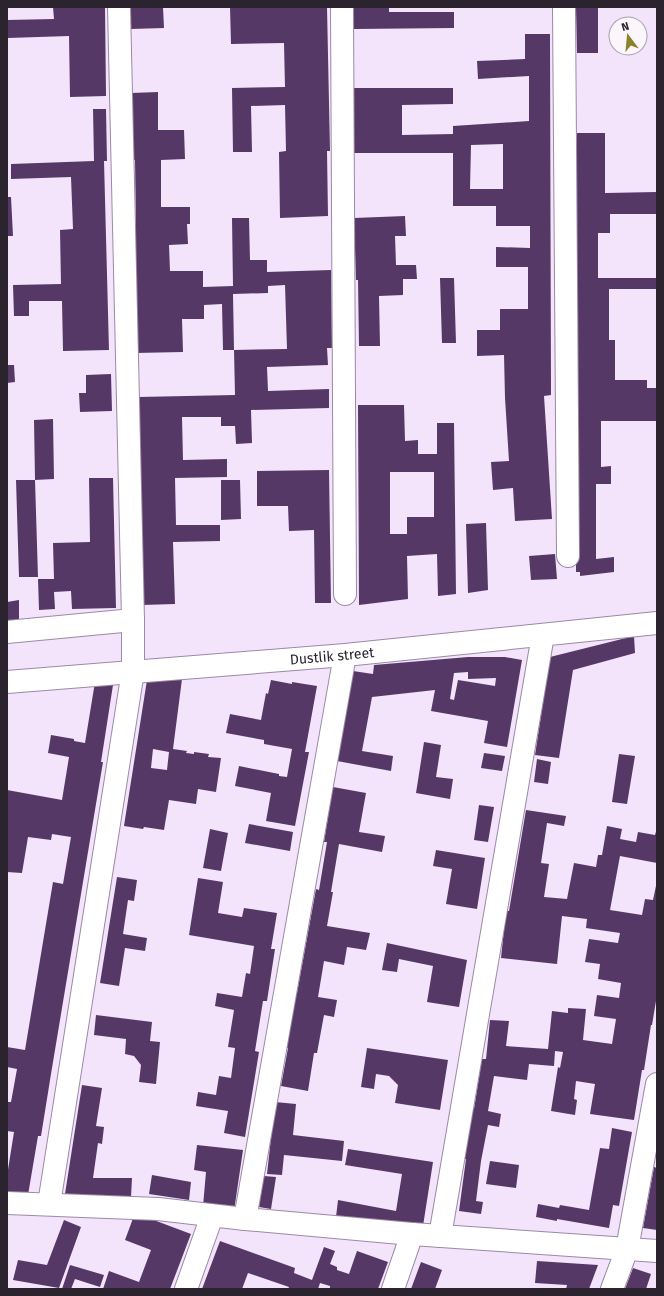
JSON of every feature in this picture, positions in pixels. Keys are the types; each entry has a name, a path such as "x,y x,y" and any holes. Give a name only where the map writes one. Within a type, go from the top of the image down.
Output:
{"street":[{"path":"49,1204 133,671 119,7"},
{"path":"342,7 345,594"},
{"path":"564,7 568,556"},
{"path":"7,632 133,620"},
{"name":"Dustlik street","path":"7,682 345,654 657,623"},
{"path":"440,1236 543,635"},
{"path":"245,1220 345,654"},
{"path":"612,1289 627,1249 657,1084"},
{"path":"7,1202 158,1209 245,1220 657,1252"},
{"path":"186,1289 212,1216"},
{"path":"393,1289 412,1234"}],"building":[{"path":"53,7 105,7 106,96 70,97 69,36 8,38 7,20 54,19"},
{"path":"130,7 163,7 164,28 131,29"},
{"path":"230,7 327,7 330,151 327,151 328,216 280,218 279,152 286,151 285,105 251,106 252,152 233,152 232,88 285,87 284,43 231,44"},
{"path":"354,7 389,7 389,12 454,12 454,28 354,29"},
{"path":"576,7 598,7 598,53 577,53"},
{"path":"525,34 550,34 551,395 544,396 552,519 515,521 513,488 493,490 491,462 509,461 504,355 477,356 477,330 500,330 500,309 528,309 528,267 496,267 496,247 530,248 530,226 496,226 496,206 453,206 453,153 354,153 354,88 453,88 453,104 402,105 402,135 453,134 453,126 529,121 529,76 478,79 477,61 525,59","holes":["503,144 503,189 470,189 471,145"]},
{"path":"158,92 158,130 184,130 185,159 161,160 161,207 190,207 190,224 187,224 188,244 169,245 170,271 203,271 203,287 233,286 232,218 249,218 250,260 267,260 267,272 331,270 332,348 327,348 328,365 267,367 268,391 329,389 329,408 251,410 252,443 236,444 235,426 221,426 221,417 182,417 183,460 227,459 227,477 175,478 176,525 220,525 220,541 173,542 175,604 142,605 138,397 235,395 234,350 223,350 222,304 204,305 204,319 182,319 183,352 135,353 133,225 136,226 135,160 132,160 131,93","holes":["285,285 287,349 234,350 233,294 268,293 268,286"]},
{"path":"93,109 106,109 107,161 104,161 109,350 63,351 62,301 29,301 29,316 14,316 13,285 61,284 60,230 73,229 71,177 11,179 11,164 94,161"},
{"path":"577,133 605,133 605,193 657,192 657,214 610,214 610,233 598,233 598,278 657,278 657,289 609,289 609,340 615,340 615,380 647,380 647,388 657,388 657,421 601,421 601,467 611,466 611,484 596,484 596,559 614,557 614,572 580,576 580,572 576,572"},
{"path":"7,197 11,197 13,236 7,236"},
{"path":"405,216 406,236 395,236 396,265 416,265 417,279 403,279 403,295 379,296 380,346 359,346 358,280 356,280 354,218"},
{"path":"440,278 454,278 456,343 442,343"},
{"path":"7,365 14,365 15,382 7,383"},
{"path":"111,374 112,411 80,412 79,393 86,393 86,375"},
{"path":"358,405 404,405 405,441 418,440 418,454 437,454 437,423 454,423 456,594 438,596 437,554 407,556 408,599 359,605","holes":["390,472 434,472 434,517 407,517 407,534 390,534"]},
{"path":"53,419 54,479 35,480 34,420"},
{"path":"329,470 331,603 315,603 314,530 289,531 288,506 257,506 257,471"},
{"path":"89,478 113,478 116,608 72,609 71,591 54,592 55,609 39,610 38,579 54,579 53,543 90,542"},
{"path":"16,480 35,480 38,577 19,577"},
{"path":"221,480 240,480 241,519 221,520"},
{"path":"486,523 488,590 468,593 466,524"},
{"path":"555,554 557,579 531,580 529,556"},
{"path":"19,600 19,620 7,621 7,602"},
{"path":"634,636 635,653 573,670 559,758 535,755 550,657"},
{"path":"468,657 505,657 522,660 507,747 484,743 488,721 431,711 435,690 372,697 362,751 393,756 391,771 337,761 353,671 373,674 374,665","holes":["468,672 468,679 496,678 495,686 458,680 454,700 450,699 454,673"]},
{"path":"182,679 173,749 187,751 186,753 194,754 194,752 209,754 208,757 221,758 216,792 198,789 196,804 169,800 164,830 124,826 147,680","holes":["153,749 169,752 167,770 151,768"]},
{"path":"271,680 292,684 292,682 317,686 305,752 309,752 295,826 266,821 271,793 235,786 239,766 287,777 292,749 264,744 264,740 226,733 230,714 261,720 266,693 268,694"},
{"path":"95,682 113,685 101,762 103,762 41,1136 38,1136 28,1195 7,1192 7,1176 14,1132 7,1131 7,1102 11,1102 17,1069 7,1067 7,1047 25,1050 53,882 63,884 71,837 52,834 51,840 28,837 22,873 7,872 7,790 62,800 69,757 48,753 51,735 74,739 74,741 85,743"},
{"path":"424,742 441,745 436,777 453,779 450,799 416,793"},
{"path":"484,753 505,756 502,771 481,768"},
{"path":"619,754 635,756 627,804 612,802"},
{"path":"537,759 551,762 548,784 534,782"},
{"path":"333,787 366,793 359,832 385,836 382,852 339,844 327,926 370,933 366,950 347,947 344,965 324,961 318,997 337,1000 334,1017 324,1015 317,1053 314,1053 308,1091 281,1086 288,1048 286,1048 295,993 297,993 316,889 319,890 327,842 324,842"},
{"path":"479,805 494,807 488,842 474,840"},
{"path":"526,810 566,816 564,826 547,823 541,863 549,864 544,897 567,899 574,863 596,867 598,855 602,855 607,826 622,829 620,839 636,842 638,832 655,835 657,828 657,863 620,856 610,910 642,915 645,899 653,900 657,881 657,995 652,1025 644,1070 642,1070 634,1120 590,1114 595,1084 576,1081 574,1099 577,1100 575,1115 551,1111 558,1067 560,1068 563,1052 555,1051 554,1066 529,1064 527,1080 494,1076 488,1111 501,1114 499,1127 488,1125 481,1161 476,1201 483,1202 481,1214 459,1211 466,1159 463,1159 472,1108 474,1109 482,1059 486,1059 490,1020 509,1021 506,1046 548,1049 552,1011 568,1013 568,1008 586,1009 583,1040 612,1044 616,1019 594,1016 597,995 619,998 621,983 598,979 600,964 585,962 589,939 618,943 620,933 586,928 587,919 562,916 557,964 501,958 506,911 509,911"},
{"path":"249,824 293,832 290,851 245,843"},
{"path":"210,829 228,833 221,871 203,868"},
{"path":"436,850 485,858 477,909 446,904 452,869 433,866"},
{"path":"117,877 137,880 134,901 128,900 123,934 147,938 145,951 125,948 119,986 100,983"},
{"path":"198,878 223,882 218,913 242,917 244,908 277,913 271,949 275,949 267,1001 263,1001 255,1051 259,1052 245,1137 224,1133 228,1111 196,1106 198,1092 216,1095 219,1076 231,1078 235,1048 228,1047 234,1010 215,1006 217,993 242,997 246,973 250,974 254,946 189,935"},
{"path":"387,943 467,960 459,1007 427,1002 433,966 399,959 397,972 382,970"},
{"path":"96,1015 152,1022 150,1041 160,1042 156,1084 139,1082 141,1065 134,1056 125,1054 126,1039 94,1035"},
{"path":"367,1048 448,1060 440,1110 395,1103 398,1085 389,1076 376,1074 374,1089 361,1087"},
{"path":"82,1085 102,1088 96,1126 104,1127 102,1144 98,1143 93,1178 132,1178 131,1197 90,1197 65,1194"},
{"path":"275,1102 296,1104 293,1135 344,1141 342,1161 284,1155 282,1175 267,1174"},
{"path":"612,1128 632,1132 619,1206 613,1205 609,1228 536,1217 538,1204 559,1208 560,1205 589,1210 600,1148 609,1149"},
{"path":"197,1145 243,1150 234,1211 203,1206 206,1172 194,1170"},
{"path":"348,1149 433,1162 423,1226 336,1217 338,1200 396,1211 402,1174 345,1165"},
{"path":"490,1161 519,1165 516,1188 486,1184"},
{"path":"654,1167 657,1168 657,1230 643,1228"},
{"path":"152,1175 191,1182 189,1200 149,1194"},
{"path":"264,1176 276,1177 271,1209 259,1207"},
{"path":"135,1213 191,1234 170,1289 103,1289 109,1271 139,1282 151,1250 125,1240"},
{"path":"64,1220 81,1227 59,1288 13,1280 18,1260 47,1265"},
{"path":"220,1241 295,1268 294,1273 312,1280 324,1247 335,1251 330,1264 337,1267 337,1270 349,1274 357,1251 388,1262 378,1289 330,1289 330,1286 320,1283 318,1289 288,1289 289,1287 248,1273 242,1289 202,1289"},
{"path":"537,1261 598,1265 589,1289 566,1289 567,1285 535,1283"},
{"path":"421,1262 442,1270 435,1289 411,1289"},
{"path":"70,1265 104,1275 100,1287 75,1279 71,1289 62,1289"},
{"path":"633,1268 651,1274 646,1289 625,1289"}]}
